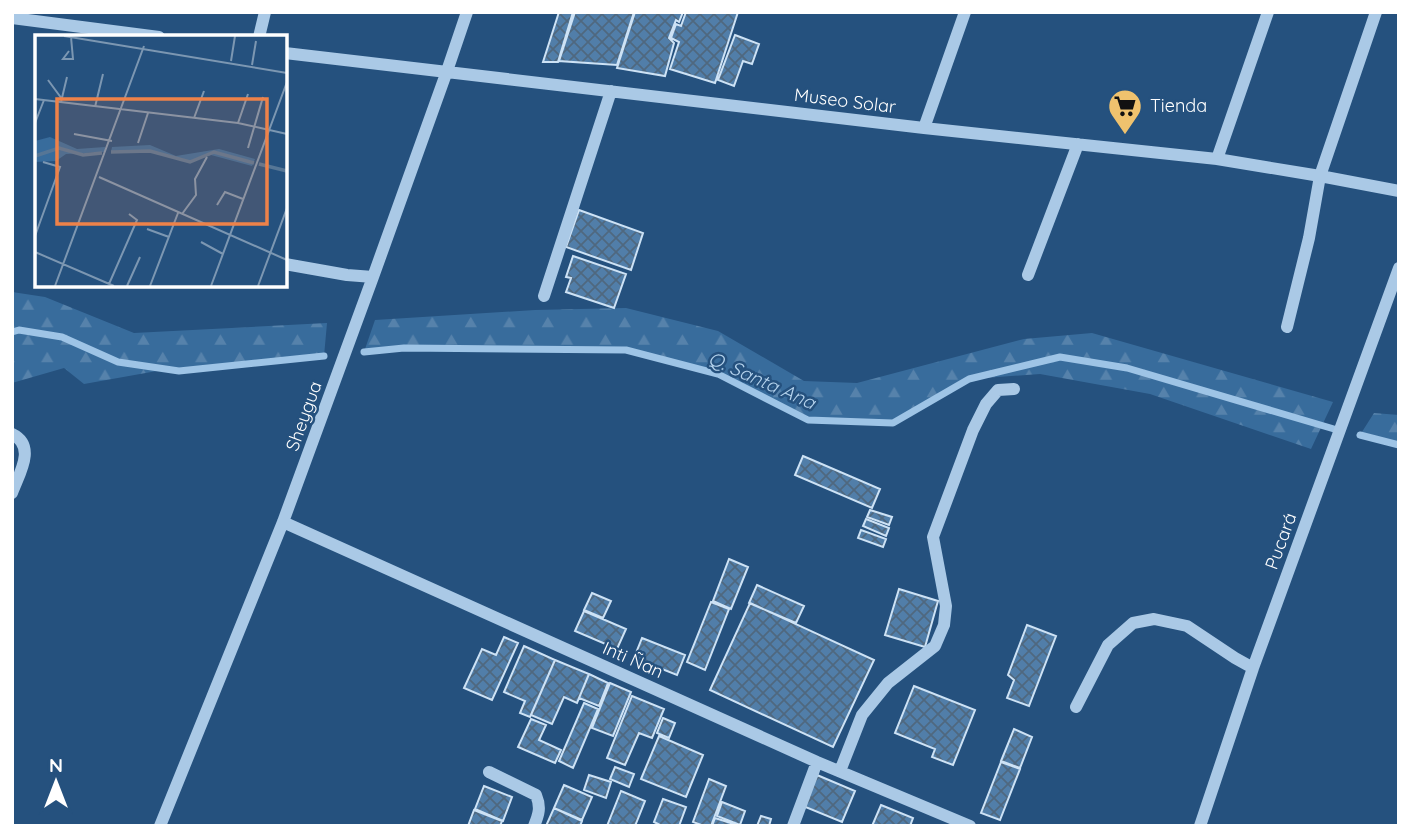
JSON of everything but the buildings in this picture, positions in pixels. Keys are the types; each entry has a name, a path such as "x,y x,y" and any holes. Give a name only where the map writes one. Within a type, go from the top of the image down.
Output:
{"street":[{"path":"259,35 265,12"},
{"name":"Sheygua","path":"160,826 283,522 467,12"},
{"path":"924,128 965,12"},
{"path":"1217,159 1268,12"},
{"path":"1287,327 1309,238 1320,176 1376,12"},
{"path":"12,18 29,16 147,35"},
{"name":"Museo Solar","path":"287,53 924,128 1217,159 1399,191"},
{"path":"544,296 611,91"},
{"path":"1028,275 1078,144"},
{"path":"287,264 373,277"},
{"name":"Pucará","path":"1200,826 1253,668 1399,268"},
{"path":"840,771 862,715 888,683 935,646 944,625 946,606 933,537 973,430 986,404 998,390 1014,389"},
{"path":"12,434 19,437 25,446 25,457 12,493"},
{"name":"Inti Ñan","path":"283,522 817,762 970,826"},
{"path":"1076,707 1108,645 1133,623 1154,619 1187,626 1253,668"},
{"path":"793,826 817,762"},
{"path":"489,772 536,795 540,811 534,826"}],"green space":[{"path":"12,292 45,297 134,333 327,323 324,356 168,369 84,384 64,368 12,383"},
{"path":"626,308 718,331 804,381 857,383 1024,339 1092,333 1333,402 1311,449 1150,394 1040,374 969,379 893,423 808,420 718,374 626,350 404,348 364,352 375,320 535,310"},
{"path":"1374,413 1399,415 1399,445 1360,435"}],"waterway":[{"name":"Q. Santa Ana","path":"12,332 19,330 62,337 118,362 179,371 324,356"},
{"name":"Q. Santa Ana","path":"364,352 404,348 626,350 718,374 808,420 893,423 969,379 1060,357 1127,368 1334,429"},
{"name":"Q. Santa Ana","path":"1360,435 1399,445"}],"place":[{"name":"Tienda","path":"1125,136"}]}
